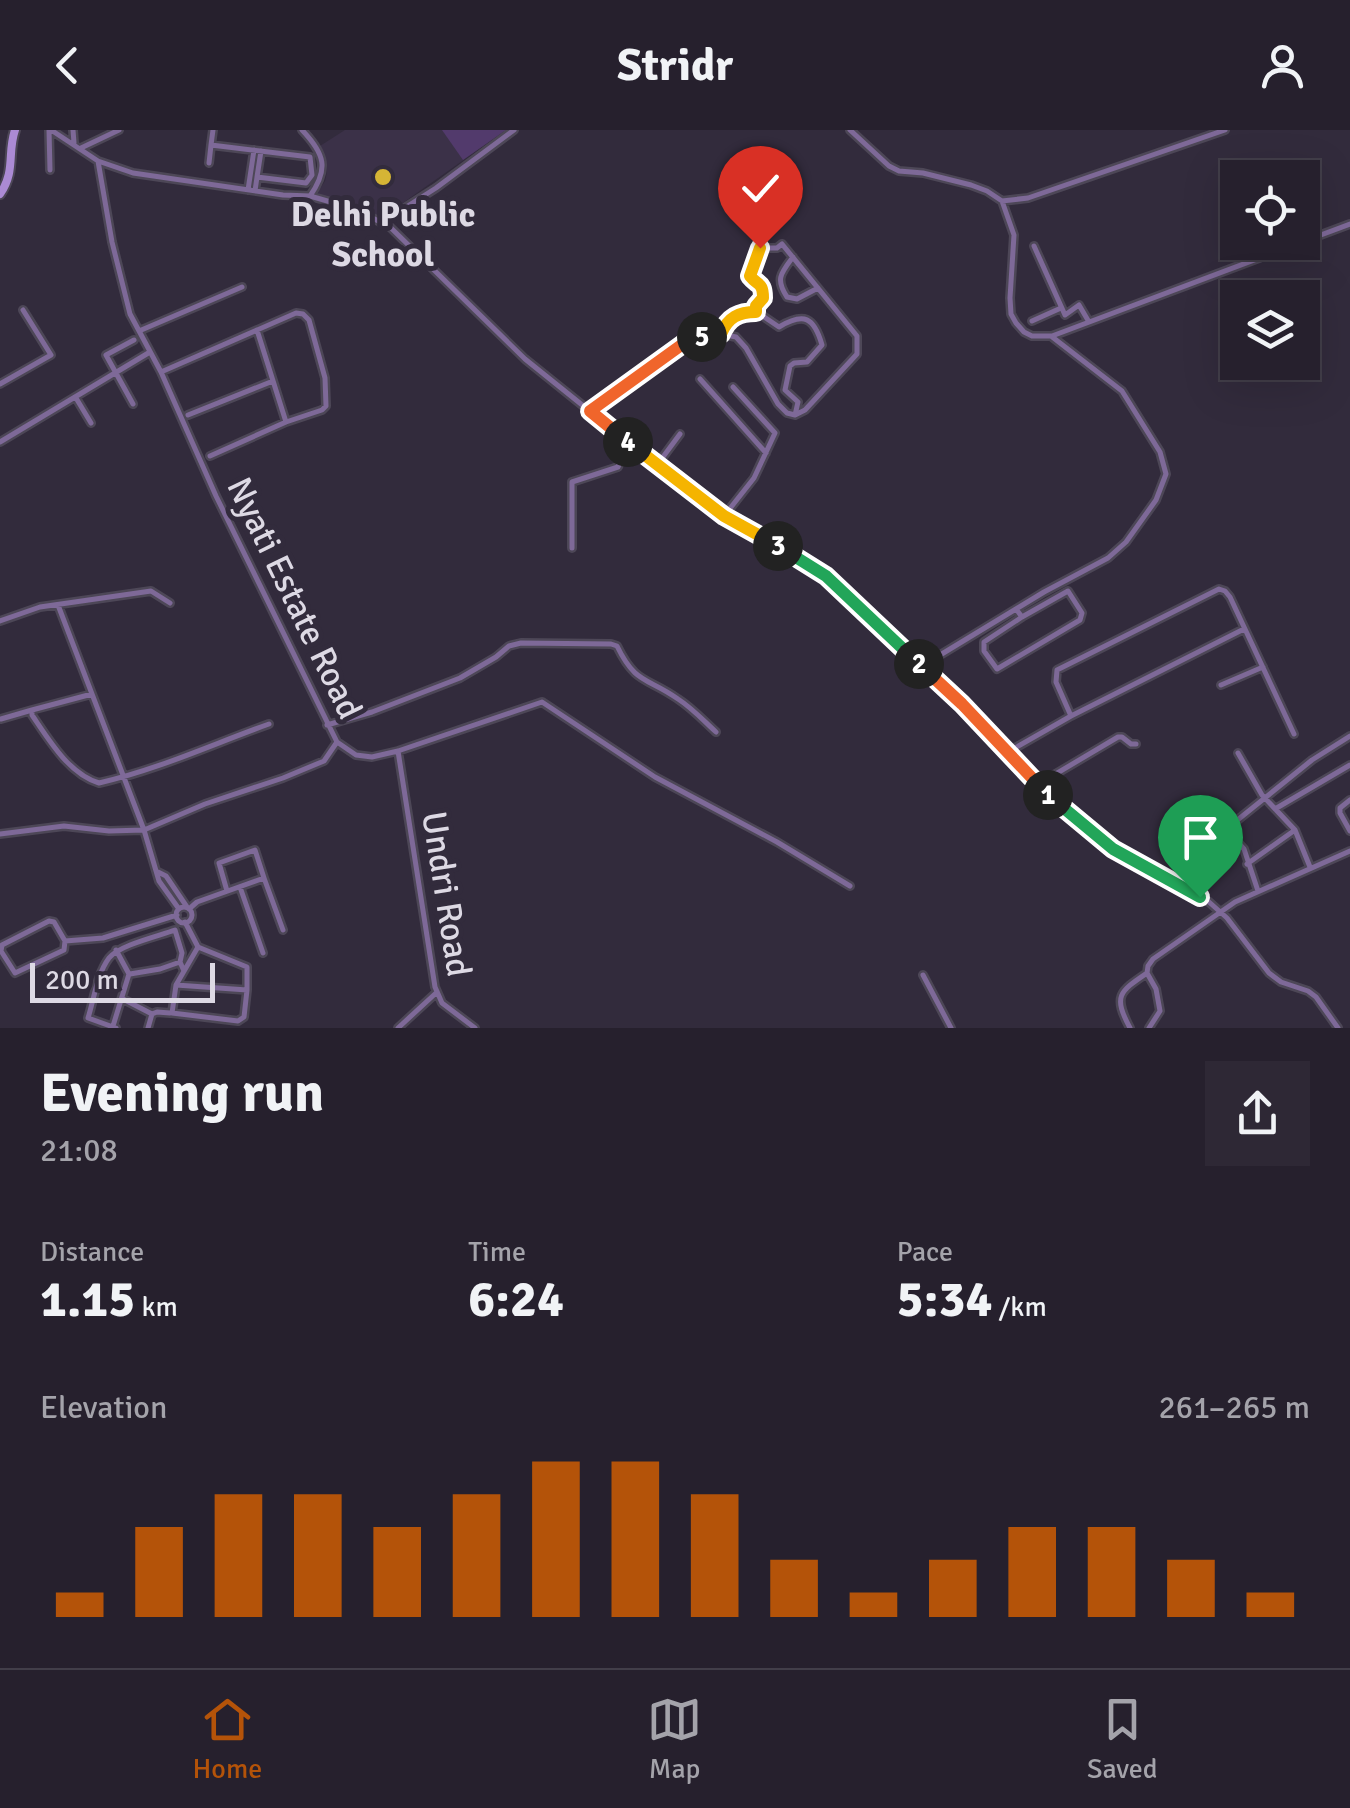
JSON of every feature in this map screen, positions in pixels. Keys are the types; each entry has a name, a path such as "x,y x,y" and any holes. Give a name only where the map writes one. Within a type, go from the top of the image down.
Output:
{"main road":[{"path":"0,194 12,168 12,138 16,130"}],"street":[{"path":"50,170 50,130 98,161 132,173 310,196 355,208 390,227 526,358 628,442 724,516 826,576 962,704 1036,784 1113,849 1220,912 1269,973 1316,997 1338,1028"},
{"path":"73,130 74,143"},
{"path":"209,164 213,130"},
{"path":"302,130 316,145 323,166 322,178 310,196"},
{"path":"381,223 514,130"},
{"path":"850,130 898,171 923,173 972,186 988,191 1002,202 1014,234 1012,314 1024,332 1032,336 1051,336 1254,260"},
{"path":"1002,202 1028,198 1226,130"},
{"path":"81,148 115,131"},
{"path":"211,145 310,157 312,174 302,184 257,178"},
{"path":"251,191 257,178 258,151"},
{"path":"251,191 258,151"},
{"name":"Nyati Estate Road","path":"98,161 130,314 338,742 356,754 372,757 542,702 655,777 850,886"},
{"path":"1320,235 1350,224"},
{"path":"590,411 687,341 721,334 736,337 778,404 795,415 805,410 857,354 857,336 782,244 758,251 750,276 759,282 763,292 756,312"},
{"path":"1034,246 1066,316 1079,306 1089,322"},
{"path":"793,257 780,273 786,298 798,299 818,288"},
{"path":"139,331 242,288"},
{"path":"1032,322 1062,308"},
{"path":"1,381 51,354 22,310"},
{"path":"721,334 728,320 756,312 779,328 796,319 810,320 822,345 807,362 790,366 785,390 798,402 795,415"},
{"path":"161,372 296,313 310,320 325,378 326,406 210,456"},
{"path":"257,330 286,422"},
{"path":"922,666 1108,558 1126,542 1156,500 1166,474 1160,452 1122,391 1051,336"},
{"path":"133,404 106,355 134,340"},
{"path":"0,442 150,352"},
{"path":"700,378 766,453"},
{"path":"188,415 273,381"},
{"path":"724,516 754,478 775,433 734,386"},
{"path":"76,398 91,422"},
{"path":"657,465 680,434"},
{"path":"572,548 572,482 618,467 628,442"},
{"path":"1071,716 1054,677 1057,670 1216,589 1228,594 1294,734"},
{"path":"0,620 58,605 152,591 170,603"},
{"path":"1068,591 1082,613 1080,620 997,669 984,650 984,642 1022,617 1068,591"},
{"path":"58,605 144,830 159,881 191,918 185,922"},
{"path":"1016,609 1022,617"},
{"path":"1007,752 1244,629"},
{"path":"327,725 460,678 509,646 600,643 616,646 638,678 678,699 716,732"},
{"path":"1221,686 1262,667"},
{"path":"1,719 92,694"},
{"path":"32,710 62,756 98,784 269,724"},
{"path":"1258,891 1244,850 1234,838 1235,822 1312,760 1350,736"},
{"path":"1036,784 1118,737 1136,744"},
{"path":"0,834 64,826 144,830 324,761 338,742"},
{"name":"Undri Road","path":"398,751 436,993 442,1003 475,1028"},
{"path":"1238,753 1264,797 1296,830 1310,868"},
{"path":"1275,809 1350,765"},
{"path":"1350,800 1340,808 1350,832"},
{"path":"1247,864 1296,830"},
{"path":"227,891 219,864 256,850 283,930"},
{"path":"1149,1028 1160,1011 1156,989 1147,973 1153,958 1235,902 1350,850"},
{"path":"65,941 103,938 264,878"},
{"path":"240,887 264,953"},
{"path":"123,999 152,1014 238,1020 244,1016 247,968 198,947 185,922 178,920 183,910"},
{"path":"49,921 54,922 65,941 64,950 18,973 12,971 0,948 49,921"},
{"path":"116,950 130,974 115,1027 88,1018 106,962 116,950 175,930 184,971"},
{"path":"172,1013 176,985 198,947"},
{"path":"130,974 180,962"},
{"path":"1130,1028 1120,998 1124,989 1147,973"},
{"path":"922,975 951,1028"},
{"path":"176,985 246,990"},
{"path":"398,1028 436,993"},
{"path":"148,1028 152,1014"}],"shaded area":[{"name":"Delhi Public School","path":"345,130 506,130 380,219 355,205 316,195 327,172 320,146"},
{"path":"442,130 506,130 463,160"}],"place":[{"name":"Delhi Public School","path":"383,177"}],"route":[{"path":"760,248 750,276 759,282 763,292 756,312 745,312 728,320 721,334 687,341 590,411 724,516 826,576 962,704 1036,784 1074,818 1128,859 1200,897"}]}
